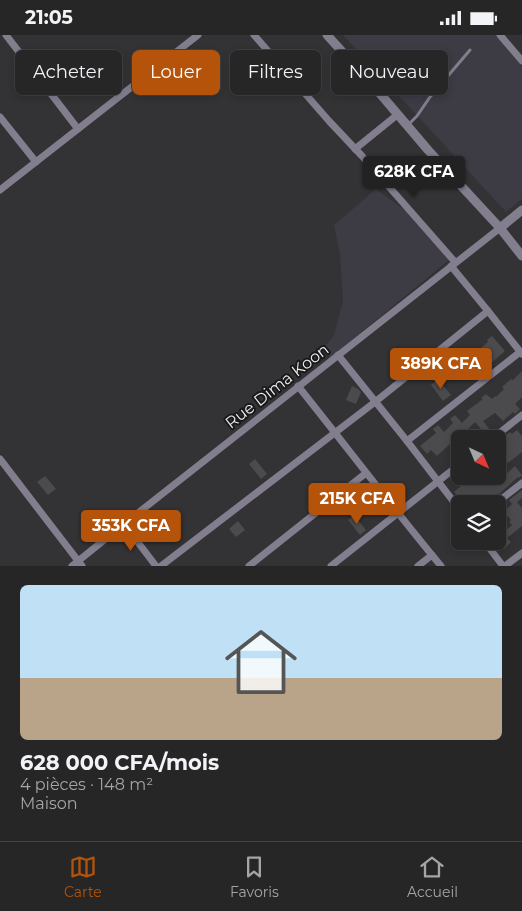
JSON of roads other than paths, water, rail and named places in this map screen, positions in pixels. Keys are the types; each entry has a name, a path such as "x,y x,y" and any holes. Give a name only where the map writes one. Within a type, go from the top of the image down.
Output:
{"street":[{"path":"6,35 78,129"},
{"path":"0,190 198,35"},
{"path":"254,35 356,149 453,264 521,353 407,441"},
{"path":"327,35 522,255"},
{"path":"500,35 522,61"},
{"path":"356,149 397,115"},
{"path":"0,117 36,162"},
{"path":"500,228 522,211"},
{"name":"Rue Dima Koon","path":"78,564 124,524 500,228"},
{"path":"161,566 374,402 488,311"},
{"path":"338,355 451,498"},
{"path":"298,386 441,566"},
{"path":"503,430 522,415"},
{"path":"0,459 78,564"},
{"path":"331,566 451,471"},
{"path":"249,566 366,473"},
{"path":"506,495 522,483"},
{"path":"124,524 156,566"},
{"path":"491,550 504,566 522,553"},
{"path":"418,566 432,555"}],"lane":[{"path":"407,126 470,50"}]}
